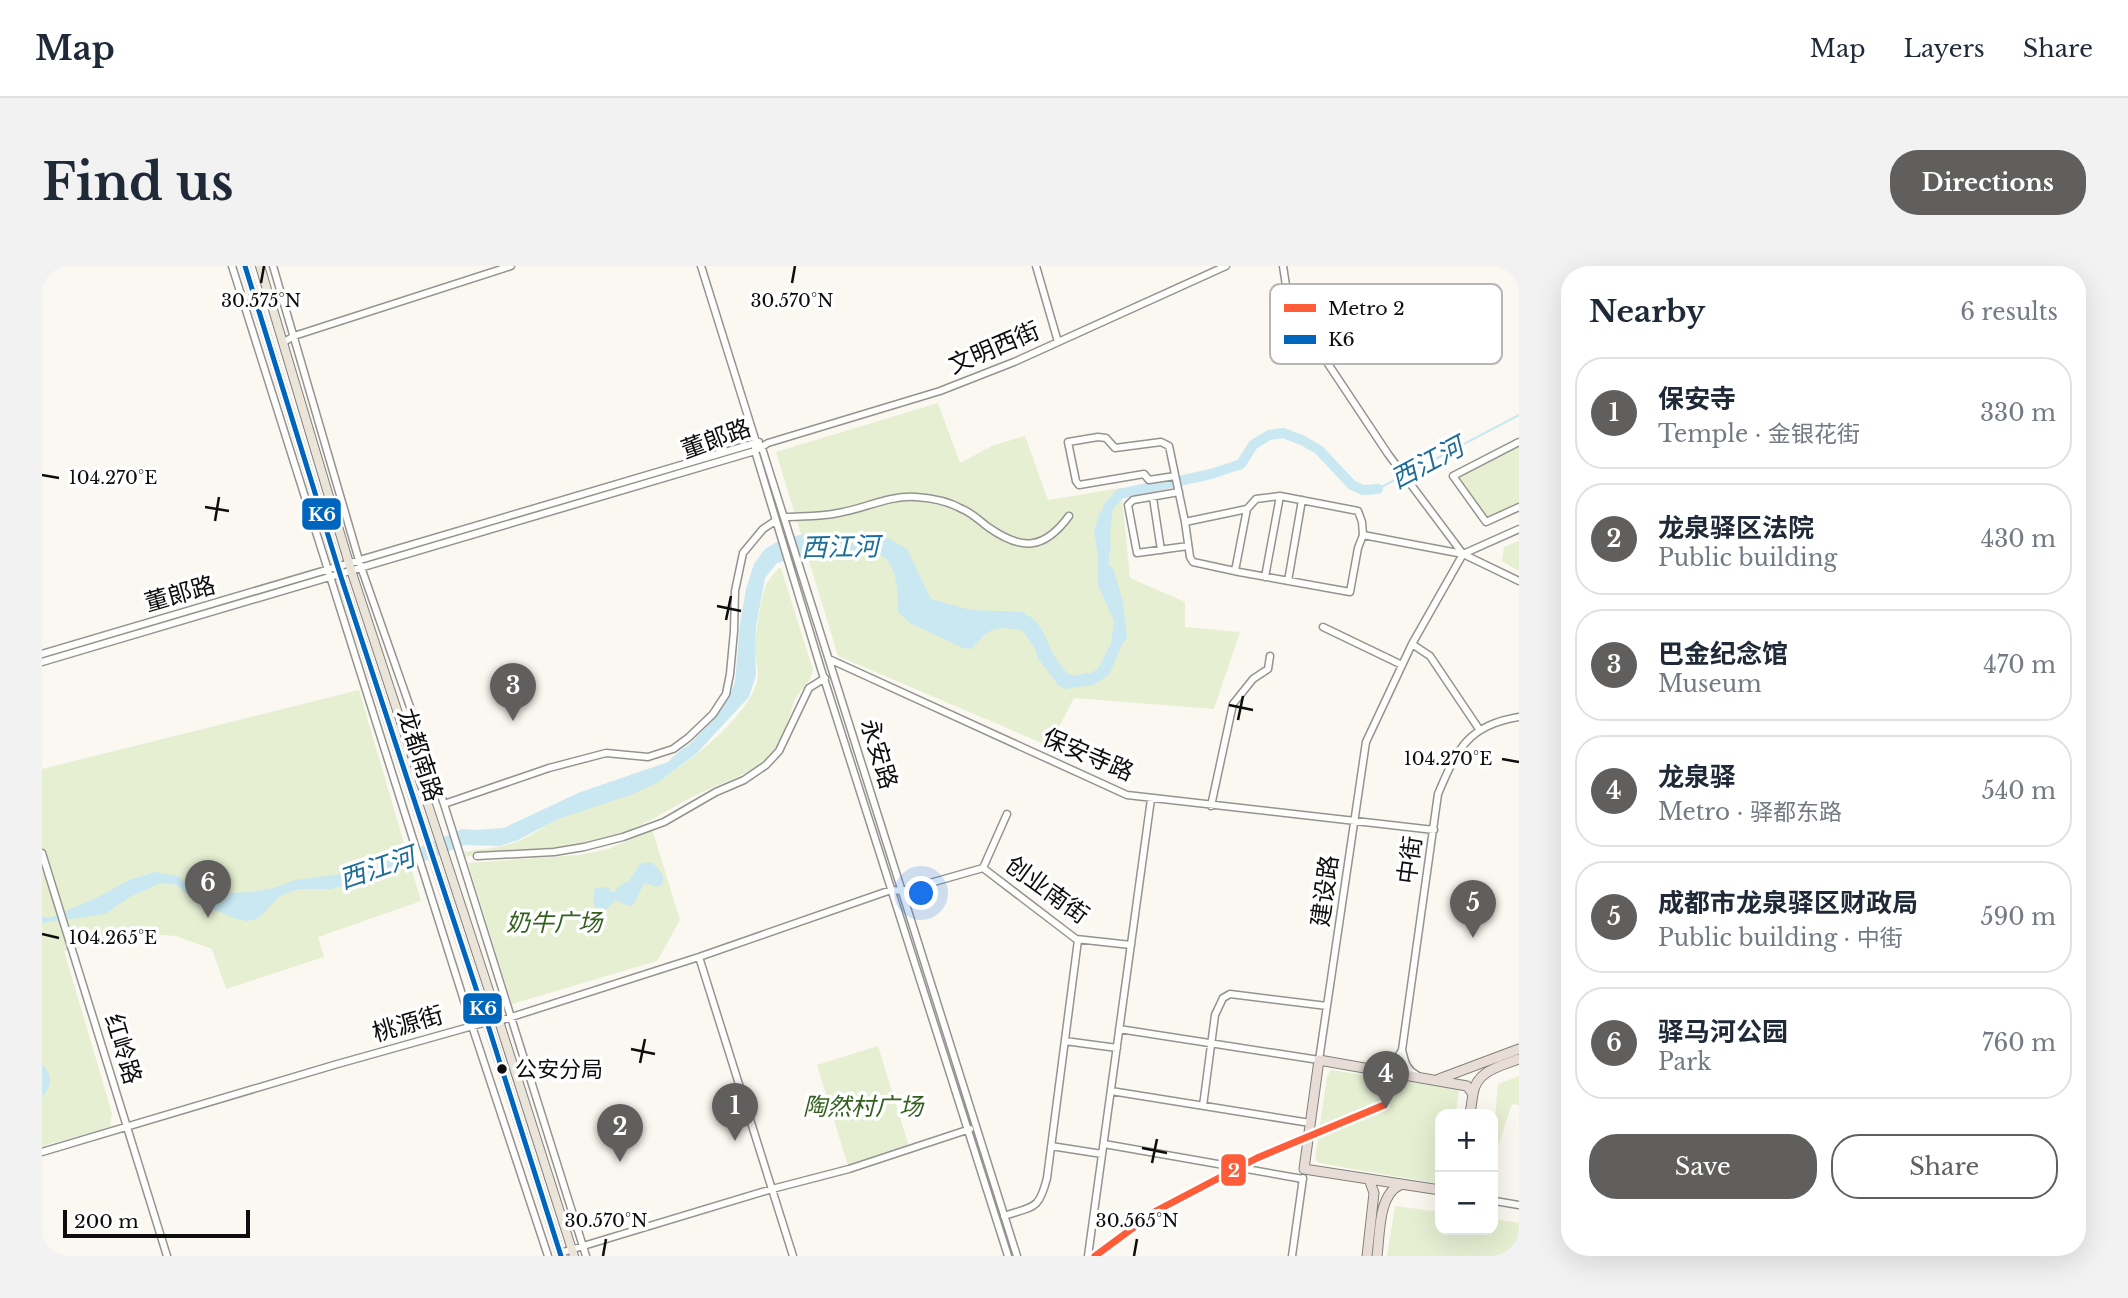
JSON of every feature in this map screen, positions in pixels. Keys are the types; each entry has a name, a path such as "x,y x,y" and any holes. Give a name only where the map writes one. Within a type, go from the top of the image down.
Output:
{"highway":[{"path":"1438,1080 1519,1049"},
{"path":"1471,1109 1474,1085 1478,1079 1497,1067 1519,1059"},
{"path":"1319,1060 1467,1086 1473,1094"},
{"name":"建设路","path":"1304,1174 1319,1060"},
{"path":"1304,1174 1369,1179 1435,1189"},
{"path":"1367,1256 1374,1193 1369,1179"},
{"path":"1377,1256 1386,1200 1391,1189 1402,1184"}],"main road":[{"name":"龙都南路","path":"244,266 339,570 561,1255"},
{"name":"龙都南路","path":"260,266 350,567 573,1253"}],"street":[{"path":"232,266 472,1026 548,1256"},
{"path":"273,266 360,564 444,804 586,1256"},
{"path":"475,266 478,276"},
{"path":"284,342 294,336 511,266"},
{"name":"永安路","path":"701,266 756,442 765,445 789,532 1017,1256"},
{"path":"1036,266 1058,342"},
{"name":"文明西街","path":"765,445 909,402 1014,362 1226,266"},
{"path":"1283,266 1286,284"},
{"path":"1328,364 1388,454 1463,554"},
{"path":"1175,477 1149,480 1144,474 1079,485 1068,442 1098,437 1106,438 1115,448 1161,442 1169,446 1193,562 1288,582 1350,592 1363,535 1358,510 1279,496 1256,499 1247,509 1236,571"},
{"path":"756,442 755,451 775,521 1008,1256"},
{"name":"董郞路","path":"42,662 756,442"},
{"path":"1519,442 1453,476 1486,522 1519,507"},
{"name":"董郞路","path":"360,564 755,451 765,445"},
{"path":"1178,489 1153,498 1133,500 1128,505 1137,553 1188,546"},
{"path":"1265,577 1279,496"},
{"path":"785,517 838,513 887,500 913,497 943,500 965,509 1007,539 1022,543 1042,542 1058,531 1069,516"},
{"path":"1153,498 1161,550"},
{"path":"1288,582 1302,500"},
{"path":"1185,522 1247,509"},
{"path":"444,804 550,768 607,753 648,757 673,749 688,738 713,714 726,694 732,652 735,591 743,553 763,529 775,521"},
{"path":"1463,554 1519,529"},
{"path":"1363,535 1463,554 1519,581"},
{"name":"建设路","path":"1319,1060 1366,742 1412,644 1463,554"},
{"name":"董郞路","path":"42,654 329,573"},
{"path":"1323,627 1402,665"},
{"path":"1412,644 1430,656 1479,729 1499,720 1519,717"},
{"path":"1211,806 1233,704 1253,679 1268,669 1270,656"},
{"name":"保安寺路","path":"829,659 1128,795 1434,830"},
{"path":"477,856 554,852 584,847 664,822 716,792 744,780 766,765 779,751 809,688 825,678"},
{"name":"中街","path":"1402,1050 1438,793 1450,765 1468,738 1479,729"},
{"path":"1088,1256 1150,799"},
{"path":"983,867 1007,814"},
{"path":"1431,848 1442,850"},
{"name":"红岭路","path":"42,853 167,1256"},
{"name":"创业南街","path":"902,891 983,867 1076,939 1131,945"},
{"name":"桃源街","path":"42,1152 472,1026 499,1021 699,957 891,890 902,891"},
{"path":"1004,1216 1031,1207 1042,1199 1079,940"},
{"path":"699,957 793,1256"},
{"path":"1203,1106 1218,1005 1223,998 1230,994 1327,1006"},
{"path":"1119,1029 1319,1060"},
{"path":"1065,1041 1117,1048"},
{"path":"1382,1071 1390,1067 1402,1050"},
{"path":"1402,1050 1407,1067 1422,1077"},
{"path":"1111,1091 1310,1123"},
{"path":"561,1255 772,1189 849,1169 975,1127"},
{"path":"1104,1144 1304,1174"},
{"path":"1051,1146 1102,1154"},
{"name":"建设路","path":"1292,1256 1304,1174"},
{"path":"1498,1202 1519,1205"}],"green space":[{"path":"938,403 960,463 994,445 1025,436 1048,500 1121,488 1130,578 1185,602 1185,627 1240,632 1214,709 1074,698 1049,746 838,656 776,452"},
{"path":"1519,442 1519,507 1486,522 1453,476"},
{"path":"1519,541 1519,571 1502,561 1504,547"},
{"path":"779,568 813,670 794,702 780,741 770,755 742,775 618,834 564,847 466,857 464,852 514,843 567,815 634,793 686,762 721,733 748,700 756,685 758,673 755,648 760,608 766,585"},
{"path":"359,690 421,901 318,937 324,957 226,989 212,949 176,936 150,934 64,951 112,1113 110,1127 42,1146 42,769"},
{"name":"奶牛广场","path":"652,829 680,920 657,961 512,1004 468,863 579,855 609,849"},
{"name":"陶然村广场","path":"878,1046 910,1150 849,1169 817,1065"},
{"path":"1331,1070 1459,1089 1457,1109 1435,1109 1435,1183 1319,1163 1315,1159 1327,1076"},
{"path":"1519,1076 1519,1105 1512,1104 1499,1143 1498,1109 1496,1109 1498,1084"},
{"path":"1395,1206 1435,1211 1435,1235 1498,1235 1498,1220 1519,1223 1519,1256 1387,1256"}],"water":[{"path":"1109,503 1103,530 1109,544 1109,570 1124,640 1109,675 1093,685 1065,689 1058,685 1037,657 1036,650 1022,630 998,628 988,632 971,649 963,648 910,623 898,612 897,584 891,565 878,554 851,550 777,563 765,578 756,626 756,675 749,697 696,754 657,783 633,794 558,819 518,840 500,846 464,845 407,868 331,889 298,889 280,896 259,918 247,921 195,902 177,885 160,883 130,897 105,914 42,923 42,916 50,918 129,880 155,872 177,876 193,887 211,894 250,892 274,888 295,880 366,871 462,829 504,828 578,793 668,762 690,744 717,715 731,692 735,682 746,589 754,564 765,549 782,539 809,533 825,537 888,538 907,549 931,599 971,610 1023,612 1037,626 1045,651 1070,681 1083,677 1098,669 1111,643 1114,621 1098,585 1098,556 1094,531 1100,512"},
{"path":"651,862 662,875 662,884 658,887 644,883 631,906 616,900 603,912 595,907 595,888 609,887 611,892 615,892 619,886 629,881 640,864"},
{"path":"42,1064 50,1080 42,1097"}],"waterway":[{"name":"西江河","path":"1405,475 1519,415"},
{"name":"西江河","path":"1106,548 1108,507 1120,494 1211,474 1241,464 1253,445 1269,435 1283,433 1302,440 1319,450 1352,485 1363,490 1378,489"},
{"name":"西江河","path":"1378,489 1400,477"},
{"name":"西江河","path":"1109,571 1118,603 1122,637"},
{"name":"西江河","path":"1028,621 1064,678 1075,681 1087,678"}],"metro line":[{"name":"2","path":"1095,1256 1156,1211 1257,1158 1384,1105"}],"transit line":[{"name":"K6","path":"245,266 340,574 561,1256"}],"place":[{"name":"巴金纪念馆","path":"513,721"},
{"name":"驿马河公园","path":"208,918"},
{"name":"成都市龙泉驿区财政局","path":"1473,938"},
{"name":"公安分局","path":"502,1069"},
{"name":"龙泉驿","path":"1386,1109"},
{"name":"保安寺","path":"735,1141"},
{"name":"龙泉驿区法院","path":"620,1162"}]}
